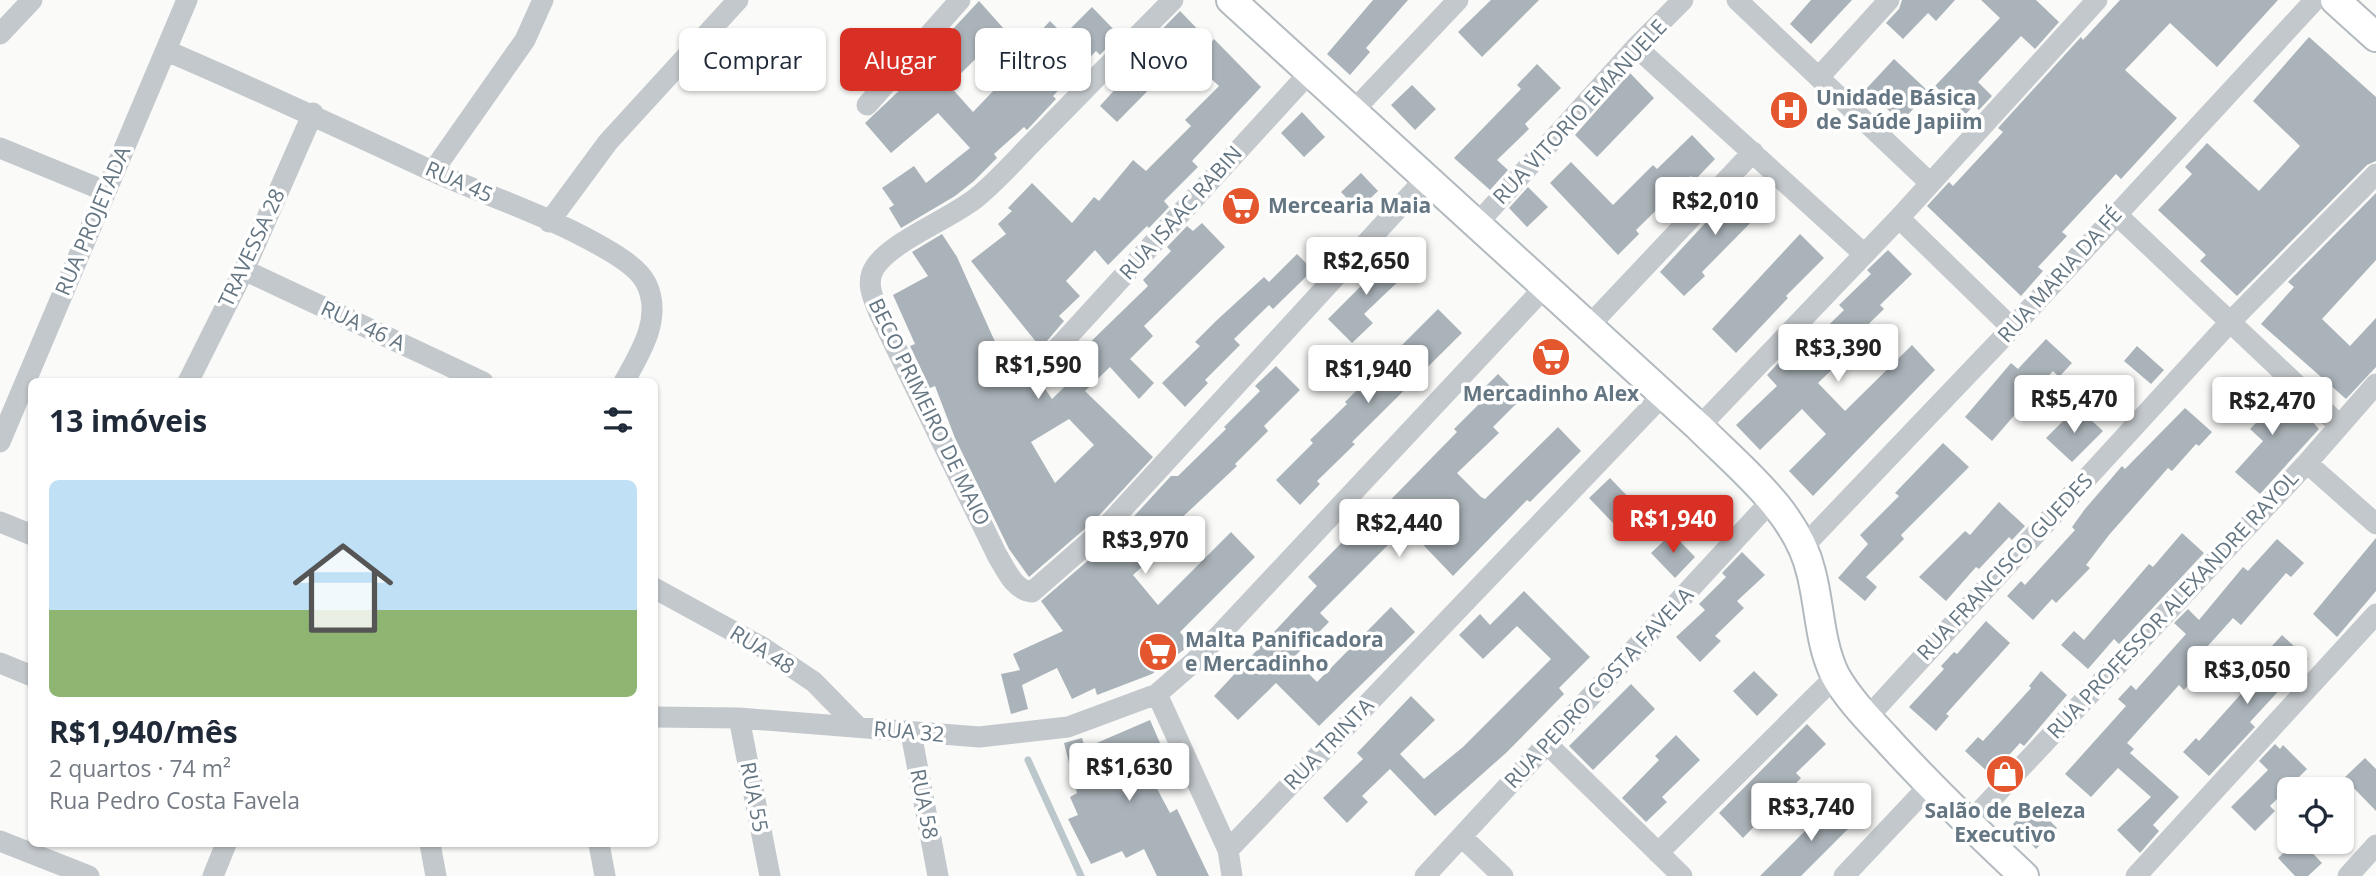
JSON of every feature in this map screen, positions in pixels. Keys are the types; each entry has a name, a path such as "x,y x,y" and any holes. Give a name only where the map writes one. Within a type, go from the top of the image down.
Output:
{"street":[{"path":"0,26 11,0"},
{"path":"0,34 32,0"},
{"name":"RUA PROJETADA","path":"0,442 187,0"},
{"path":"433,171 525,40 543,0"},
{"path":"549,222 608,142 737,0"},
{"path":"867,105 960,0"},
{"name":"BECO PRIMEIRO DE MAIO","path":"1172,0 991,184 947,219 917,234 875,267 871,292 997,555 1023,591 1032,592 1104,529 1426,178"},
{"path":"1353,111 1458,0"},
{"path":"1737,0 1930,183"},
{"path":"1820,76 1889,0"},
{"path":"1699,427 1899,218 2097,0"},
{"name":"RUA MARIA DA FÉ","path":"1803,547 2012,328 2315,0"},
{"path":"2335,0 2376,37"},
{"path":"1238,2 1310,72 1699,427 1772,500 1803,547 1811,570 1822,639 1836,676 1867,718 1929,786 2024,876"},
{"name":"RUA VITORIO EMANUELE","path":"1477,224 1676,2"},
{"path":"1636,47 1864,254"},
{"name":"RUA 45","path":"167,51 313,113 433,171 606,248 631,266 646,282 653,307 650,329 626,378"},
{"name":"RUA ISAAC RABIN","path":"1053,354 1310,72"},
{"name":"TRAVESSA 28","path":"190,378 244,270 313,113"},
{"path":"0,148 105,191"},
{"path":"1588,327 1752,152"},
{"name":"RUA FRANCISCO GUEDES","path":"1867,718 2231,321 2376,174"},
{"path":"2116,214 2338,424"},
{"path":"1899,218 2012,328"},
{"name":"RUA 46 A","path":"244,270 474,378"},
{"path":"1232,876 1228,850 1157,694 1195,661 1545,288"},
{"name":"RUA PROFESSOR ALEXANDRE RAYOL","path":"1968,824 2306,463 2376,384"},
{"name":"RUA TRINTA","path":"1228,850 1662,396"},
{"path":"2306,463 2376,524"},
{"name":"RUA PEDRO COSTA FAVELA","path":"1425,876 1772,500"},
{"path":"0,522 28,533"},
{"name":"RUA 48","path":"658,590 762,647 814,682 858,727"},
{"path":"2136,876 2376,614"},
{"path":"0,663 28,674"},
{"path":"1657,853 1836,676"},
{"name":"RUA 32","path":"658,718 739,718 979,737 1068,727 1157,694"},
{"name":"RUA 55","path":"739,718 769,876"},
{"name":"RUA 58","path":"911,733 938,876"},
{"path":"1547,744 1682,876"},
{"path":"1844,876 1929,786"},
{"path":"1462,837 1503,876"},
{"path":"0,841 89,876"},
{"path":"2348,876 2376,845"},
{"path":"214,876 225,847"},
{"path":"431,847 436,876"},
{"path":"600,847 605,876"}],"building":[{"path":"1373,0 1408,0 1366,48 1370,52 1350,75 1327,54"},
{"path":"1491,0 1539,0 1482,57 1458,32"},
{"path":"1811,0 1852,0 1811,44 1790,24"},
{"path":"1902,0 1955,0 1936,21 1928,13 1903,39 1886,23 1899,9"},
{"path":"1981,0 2036,0 2059,22 2035,49 2021,36 1978,82 1992,96 1979,110 1974,105 1966,114 1935,86 2000,18"},
{"path":"2120,0 2278,0 2217,67 2170,23 2125,70 2177,118 2121,179 2116,174 2062,232 2067,236 2038,267 2043,271 2021,296 1927,206 1949,182 1953,186 2003,132 1998,128 2081,37 2083,40"},
{"path":"979,1 1003,28 975,28 975,59 961,73 961,28 954,28"},
{"path":"1092,7 1112,28 1105,28 1105,50 1100,55 1096,51 1091,56 1091,28 1071,28"},
{"path":"1180,11 1196,28 1163,28"},
{"path":"1050,21 1057,28 1044,28"},
{"path":"2309,37 2376,97 2376,161 2367,165 2237,296 2200,261 2206,255 2158,210 2192,174 2185,167 2207,143 2259,191 2300,146 2253,101"},
{"path":"1214,39 1261,87 1192,161 1198,167 1164,201 1169,207 1149,228 1147,226 1108,265 1095,250 1066,281 1080,296 1059,316 1064,321 1041,348 971,261 1006,234 998,224 1012,211 1008,208 1032,183 1072,223 1094,197 1099,201 1133,160 1146,171 1191,126 1185,120 1219,86 1212,80"},
{"path":"1894,59 1929,92 1901,122 1866,89"},
{"path":"1537,64 1561,88 1525,124 1529,129 1497,160 1508,170 1490,190 1454,158 1521,89 1517,85"},
{"path":"1630,73 1654,98 1597,157 1575,135"},
{"path":"1412,85 1436,109 1415,130 1391,105"},
{"path":"899,91 954,91 973,112 993,91 1058,91 1053,96 1056,99 1027,130 1024,127 994,154 997,158 974,181 955,196 901,228 889,208 894,205 882,188 914,166 926,183 970,148 938,113 891,153 865,123"},
{"path":"1113,91 1148,91 1117,122 1100,106"},
{"path":"1302,112 1325,137 1304,157 1281,133"},
{"path":"1692,135 1715,159 1695,180 1691,176 1636,230 1639,234 1618,255 1550,183 1571,162 1613,205 1653,165 1657,169"},
{"path":"1361,173 1378,191 1358,210 1341,192"},
{"path":"1746,179 1770,203 1702,272 1705,276 1684,296 1660,272"},
{"path":"1528,187 1548,207 1527,227 1509,208"},
{"path":"2376,193 2376,260 2322,319 2350,346 2376,318 2376,367 2346,399 2261,324 2294,287 2288,282"},
{"path":"1202,223 1225,247 1144,326 1153,336 1130,359 1154,383 1139,399 1110,367 1085,391 1153,457 1095,520 1029,577 1009,549 955,438 935,386 930,388 910,346 915,344 893,295 928,276 912,252 942,234 957,257 1009,373 1026,361 1052,399 1086,366 1076,356 1148,286 1143,280 1171,251 1167,247 1187,226 1193,231","holes":["1069,419 1094,445 1055,483 1031,442"]},
{"path":"1800,234 1824,258 1736,353 1712,329"},
{"path":"1381,250 1405,275 1364,314 1373,323 1352,343 1328,319 1368,279 1360,271"},
{"path":"1888,250 1912,274 1880,305 1884,309 1845,347 1850,352 1818,383 1845,411 1912,345 1935,370 1813,496 1789,471 1826,434 1802,409 1760,450 1736,425 1777,386 1767,375 1787,354 1793,360 1844,310 1839,305 1871,274 1867,270"},
{"path":"1297,254 1313,270 1273,309 1269,305 1234,339 1240,345 1205,380 1208,383 1185,407 1162,383 1200,346 1195,342 1216,321 1264,277 1269,282"},
{"path":"1438,309 1462,333 1352,442 1355,444 1317,481 1320,484 1300,505 1276,480 1313,443 1310,440 1347,404 1345,402"},
{"path":"2046,339 2072,363 2059,377 2053,371 1992,441 1965,417 2011,363 2018,369"},
{"path":"2137,346 2164,370 2151,384 2124,361"},
{"path":"1276,366 1300,390 1264,426 1268,431 1235,464 1237,466 1141,556 1147,562 1133,575 1158,605 1231,532 1255,557 1180,632 1190,645 1152,674 1097,695 1095,688 1072,699 1057,668 1022,685 1028,709 1011,714 1001,674 1020,670 1013,654 1063,631 1041,601 1113,539 1171,476 1178,476 1226,429 1224,427 1260,391 1255,386"},
{"path":"1498,374 1522,398 1493,427 1499,433 1457,473 1481,497 1485,499 1558,427 1581,451 1530,502 1527,500 1453,576 1409,530 1406,534 1403,530 1320,613 1329,622 1293,658 1317,682 1391,607 1415,632 1319,726 1276,683 1238,720 1214,696 1317,586 1308,577 1359,525 1363,528 1457,432 1454,429 1483,400 1478,394"},
{"path":"2242,385 2269,409 2285,392 2319,429 2260,494 2235,472 2263,441 2250,429 2256,423 2229,399"},
{"path":"2077,407 2103,431 2072,462 2046,438"},
{"path":"2185,408 2212,432 2199,446 2196,444 2172,471 2168,468 2109,535 2086,565 2090,568 2056,603 2052,599 2033,620 2007,596 2021,581 2025,585 2075,530 2072,527 2085,509 2122,466 2125,469"},
{"path":"1943,443 1969,467 1901,535 1904,539 1866,577 1877,587 1865,601 1838,578 1868,544 1860,535 1899,496 1895,493"},
{"path":"1610,478 1634,503 1613,523 1589,498"},
{"path":"1999,502 2025,526 2012,540 2009,537 1979,569 1976,567 1946,601 1919,577 1965,531 1970,535"},
{"path":"1672,533 1695,557 1675,578 1651,553"},
{"path":"2182,533 2204,553 2119,644 2114,639 2088,669 2061,645 2074,631 2084,640 2149,564 2153,567"},
{"path":"2376,538 2376,591 2337,637 2313,614"},
{"path":"2277,539 2304,563 2291,577 2286,573 2241,625 2233,618 2188,668 2197,676 2184,690 2179,685 2127,743 2134,749 2130,753 2179,797 2153,825 2159,831 2140,853 2117,830 2151,797 2118,768 2091,797 2065,774 2126,706 2118,699 2131,685 2136,690 2186,634 2174,623 2188,609 2199,620 2243,567 2248,571"},
{"path":"1742,552 1765,575 1737,601 1744,608 1715,636 1721,641 1700,662 1676,637 1705,610 1699,604 1726,577 1722,573"},
{"path":"1524,591 1590,657 1559,688 1564,694 1507,752 1435,816 1390,769 1362,796 1368,802 1347,823 1323,798 1363,759 1357,753 1411,696 1435,720 1400,754 1424,779 1463,747 1551,659 1517,626 1483,659 1459,635 1480,614 1490,625"},
{"path":"1986,621 2010,643 1946,714 1949,716 1936,731 1909,707 1944,669 1941,666 1954,652 1957,654"},
{"path":"2282,635 2308,659 2250,722 2255,727 2209,776 2183,752 2196,738 2199,741 2249,685 2242,679"},
{"path":"1754,671 1778,695 1757,716 1733,691"},
{"path":"2041,671 2067,695 2024,746 2020,743 1991,775 1965,751 1978,737 1983,741 2031,688 2029,686"},
{"path":"1631,684 1655,709 1593,770 1569,746"},
{"path":"1150,720 1173,773 1154,783 1170,813 1177,809 1209,876 1157,876 1144,849 1126,858 1122,851 1091,864 1068,819 1078,815 1070,797 1077,793 1064,743 1082,738 1085,748"},
{"path":"1807,724 1826,744 1796,773 1801,778 1743,838 1719,813"},
{"path":"1676,735 1700,760 1662,797 1667,802 1646,822 1622,798 1659,760 1655,756"},
{"path":"2275,744 2280,749 2283,745 2307,769 2299,777 2277,777 2277,799 2270,806 2275,811 2255,831 2231,807 2268,770 2259,761"},
{"path":"2365,758 2376,769 2376,811 2354,788 2354,777 2345,777"},
{"path":"1829,801 1852,825 1801,876 1760,876 1811,825 1808,821"},
{"path":"2033,804 2057,828 2036,849 2013,824"},
{"path":"2282,854 2313,854 2322,863 2308,876 2295,876 2278,858"}],"waterway":[{"path":"1028,760 1081,876"}],"place":[{"name":"Unidade Básica de Saúde Japiim","path":"1789,110"},
{"name":"Mercearia Maia","path":"1241,206"},
{"name":"Mercadinho Alex","path":"1551,357"},
{"name":"Malta Panificadora e Mercadinho","path":"1158,652"},
{"name":"Salão de Beleza Executivo","path":"2005,774"}]}
